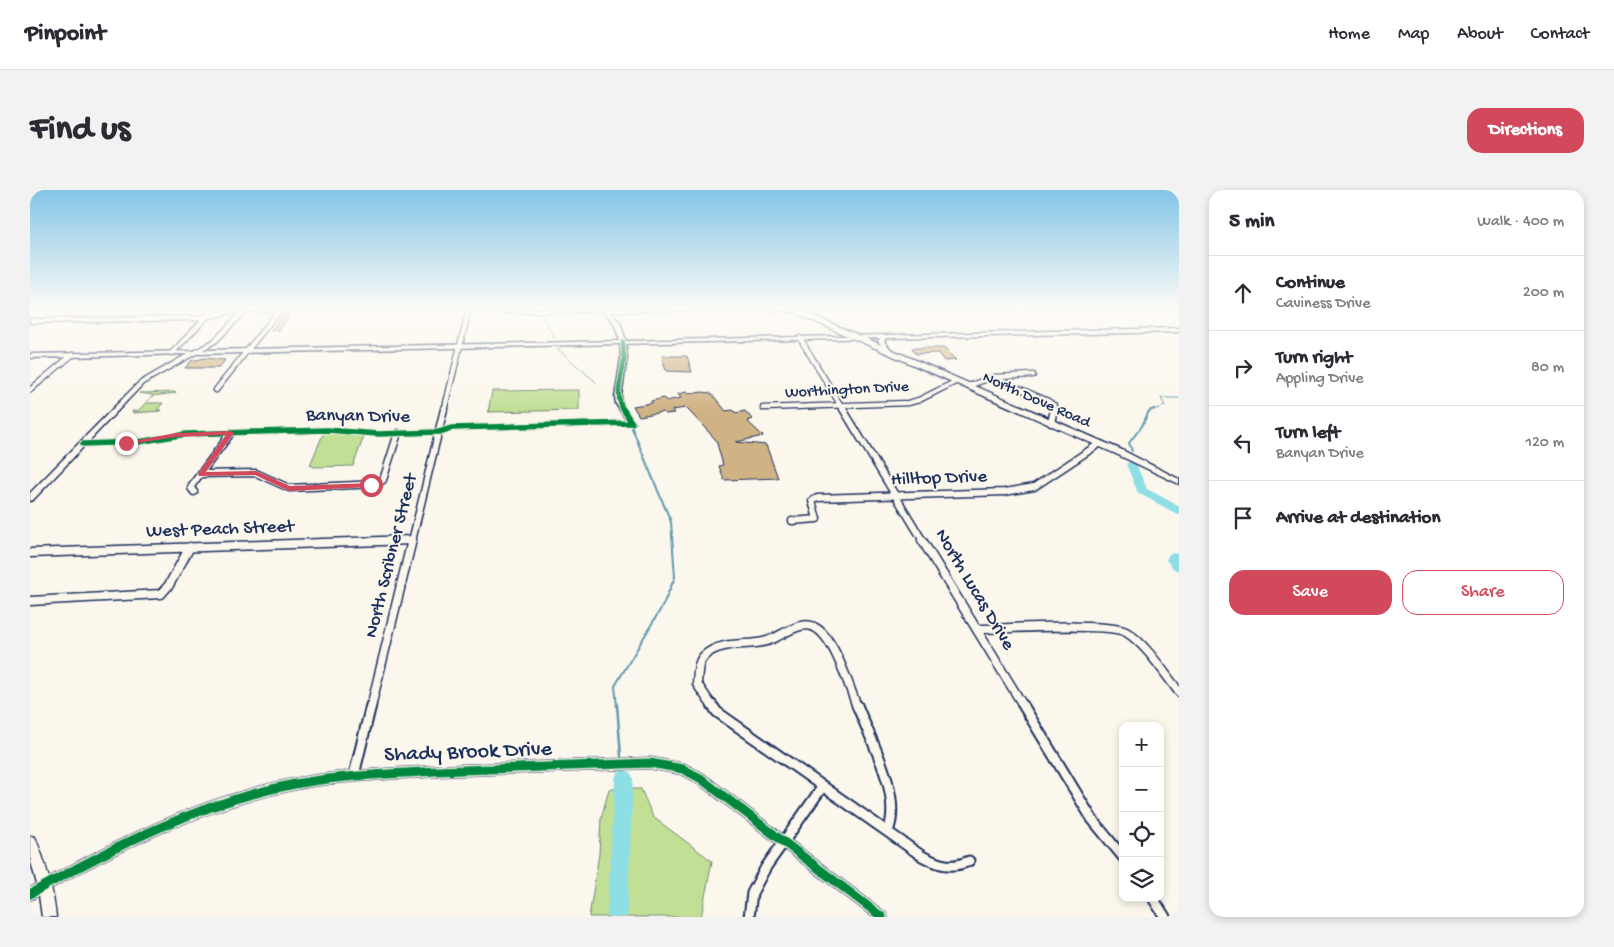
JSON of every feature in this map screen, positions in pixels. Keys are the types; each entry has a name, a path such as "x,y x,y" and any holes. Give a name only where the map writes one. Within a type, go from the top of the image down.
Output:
{"main road":[{"path":"196,352 461,346"}],"street":[{"path":"172,353 182,342"},
{"path":"30,498 141,383 213,342"},
{"path":"225,342 236,351"},
{"path":"216,390 253,342"},
{"name":"North Scribner Street","path":"354,775 462,342"},
{"path":"461,346 623,342"},
{"name":"Banyan Drive","path":"83,444 138,442 176,435 327,430 398,433 439,432 452,428 632,423 619,404 618,397 624,358 623,342"},
{"name":"North Lucas Drive","path":"802,342 1092,819 1119,852"},
{"name":"North Dove Road","path":"868,342 1149,466 1179,482"},
{"path":"882,342 889,351"},
{"path":"30,356 196,352"},
{"path":"151,353 168,360 165,370"},
{"path":"30,390 72,355"},
{"path":"968,386 992,377 1034,375"},
{"path":"992,377 1053,404 1055,408 1051,422"},
{"name":"Worthington Drive","path":"763,408 908,403 919,400 957,380"},
{"path":"194,492 191,488 192,485 231,433"},
{"path":"201,474 256,473 289,488 377,484 383,480 398,433"},
{"name":"Hilltop Drive","path":"792,521 817,519 812,501 817,498 1005,492 1034,487 1099,444"},
{"name":"West Peach Street","path":"30,553 412,540"},
{"path":"30,601 161,594 169,585 190,547"},
{"path":"888,831 893,821 894,806 891,790 838,659 826,639 815,628 811,625 800,627 770,641 755,644 725,645 704,655 700,662 697,684 713,708 888,831 928,859 942,865 957,867 969,861"},
{"path":"978,629 1099,627 1117,629 1132,636 1179,692"},
{"name":"Shady Brook Drive","path":"30,894 109,851 236,799 307,782 354,775 623,764 668,765 683,768 722,793 784,843 882,917"},
{"path":"749,917 752,893 766,867 824,786"},
{"path":"30,842 45,885 49,917"},
{"path":"1156,902 1165,917"}],"green space":[{"path":"579,390 579,410 488,412 492,391"},
{"path":"175,392 176,393 152,396 139,393"},
{"path":"151,397 146,403 163,403 157,410 160,411 133,413 132,411 138,411"},
{"path":"324,432 364,436 353,466 315,467 310,465"},
{"path":"609,789 641,789 653,817 712,861 701,917 589,917 599,854 601,819"}],"building":[{"path":"912,348 944,348 956,360 944,361 938,353 916,354"},
{"path":"662,356 687,356 692,372 666,371"},
{"path":"205,358 225,360 219,368 185,368 191,361"},
{"path":"687,392 689,394 711,393 726,411 733,410 736,413 745,411 752,419 747,421 763,436 736,442 766,445 778,478 724,480 719,466 723,465 716,440 686,408 672,410 674,413 665,414 663,412 639,416 633,406 652,403 651,401 664,398 666,401 681,398 678,394"}],"waterway":[{"path":"556,348 596,382"},
{"path":"1150,411 1165,406 1161,398 1179,398"},
{"path":"1132,451 1129,443 1142,426 1149,411 1154,409"},
{"path":"617,707 615,686 663,605 675,577 671,522 632,428"},
{"path":"1131,464 1142,491 1179,511"},
{"path":"1179,558 1173,557 1172,560 1179,566"},
{"path":"617,705 621,756"},
{"path":"617,917 624,778"}],"cycle path":[{"path":"83,444 138,442 187,434 327,430 378,434 439,432 452,428 632,423 619,404 618,397 624,358 623,342"},
{"path":"30,894 117,847 179,820 241,798 294,784 380,774 650,763 683,769 700,778 882,917"}],"route":[{"path":"126,443 176,435 231,433 201,474 256,473 275,483 298,489 371,485"}]}
